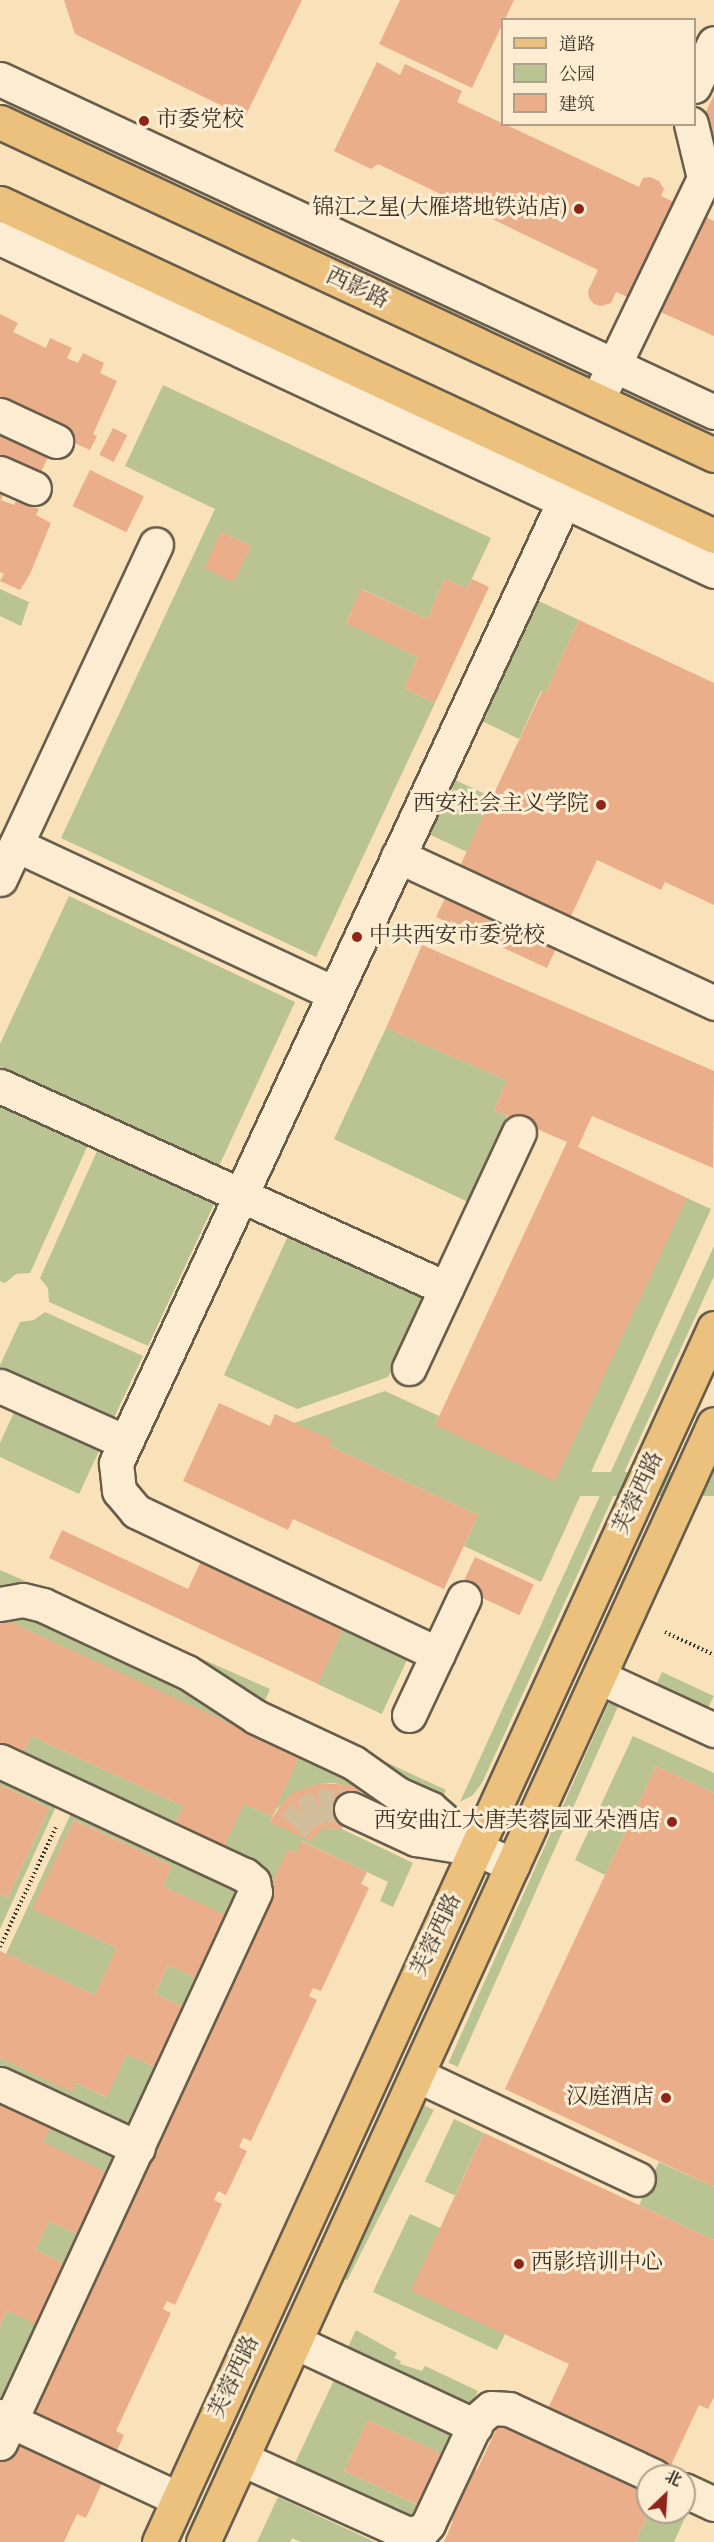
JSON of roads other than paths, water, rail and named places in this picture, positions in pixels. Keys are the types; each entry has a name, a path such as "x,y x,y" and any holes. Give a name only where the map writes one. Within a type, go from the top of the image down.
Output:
{"main road":[{"name":"西影路","path":"0,122 714,455"},
{"path":"0,203 571,487 714,536"},
{"name":"芙蓉西路","path":"159,2542 714,1328"},
{"name":"芙蓉西路","path":"203,2542 714,1424"}],"street":[{"path":"696,82 714,43"},
{"path":"0,79 714,412"},
{"path":"597,401 614,365 702,212 704,178 691,126"},
{"path":"0,238 571,487 714,571"},
{"path":"0,416 56,441"},
{"path":"0,472 34,488"},
{"path":"438,1653 136,1511 119,1491 115,1473 122,1449 571,487"},
{"path":"0,879 156,545"},
{"path":"16,845 334,993"},
{"path":"398,856 714,1003"},
{"path":"0,1086 446,1288"},
{"path":"409,1368 519,1132"},
{"path":"0,1386 122,1449"},
{"path":"409,1715 464,1598"},
{"path":"0,1604 23,1600 43,1605 187,1672 256,1717 354,1763 398,1794 430,1809 477,1849"},
{"path":"599,1677 714,1730"},
{"path":"0,1761 245,1875 253,1882 255,1892 138,2148 3,2427 179,2499"},
{"path":"351,1809 416,1839 477,1849 513,1865"},
{"path":"417,2075 638,2179"},
{"path":"0,2084 138,2148"},
{"path":"295,2342 475,2426"},
{"path":"242,2458 399,2532 413,2534 428,2524 475,2426 483,2412 491,2408 509,2409 636,2468"},
{"path":"696,2496 714,2504"}],"tunnel":[{"path":"293,1826 304,1814 319,1806 335,1805 351,1809"}],"place":[{"name":"市委党校","path":"144,121"},
{"name":"锦江之星(大雁塔地铁站店)","path":"579,209"},
{"name":"西安社会主义学院","path":"601,805"},
{"name":"中共西安市委党校","path":"357,937"},
{"name":"西安曲江大唐芙蓉园亚朵酒店","path":"672,1822"},
{"name":"汉庭酒店","path":"666,2098"},
{"name":"西影培训中心","path":"519,2264"}]}
